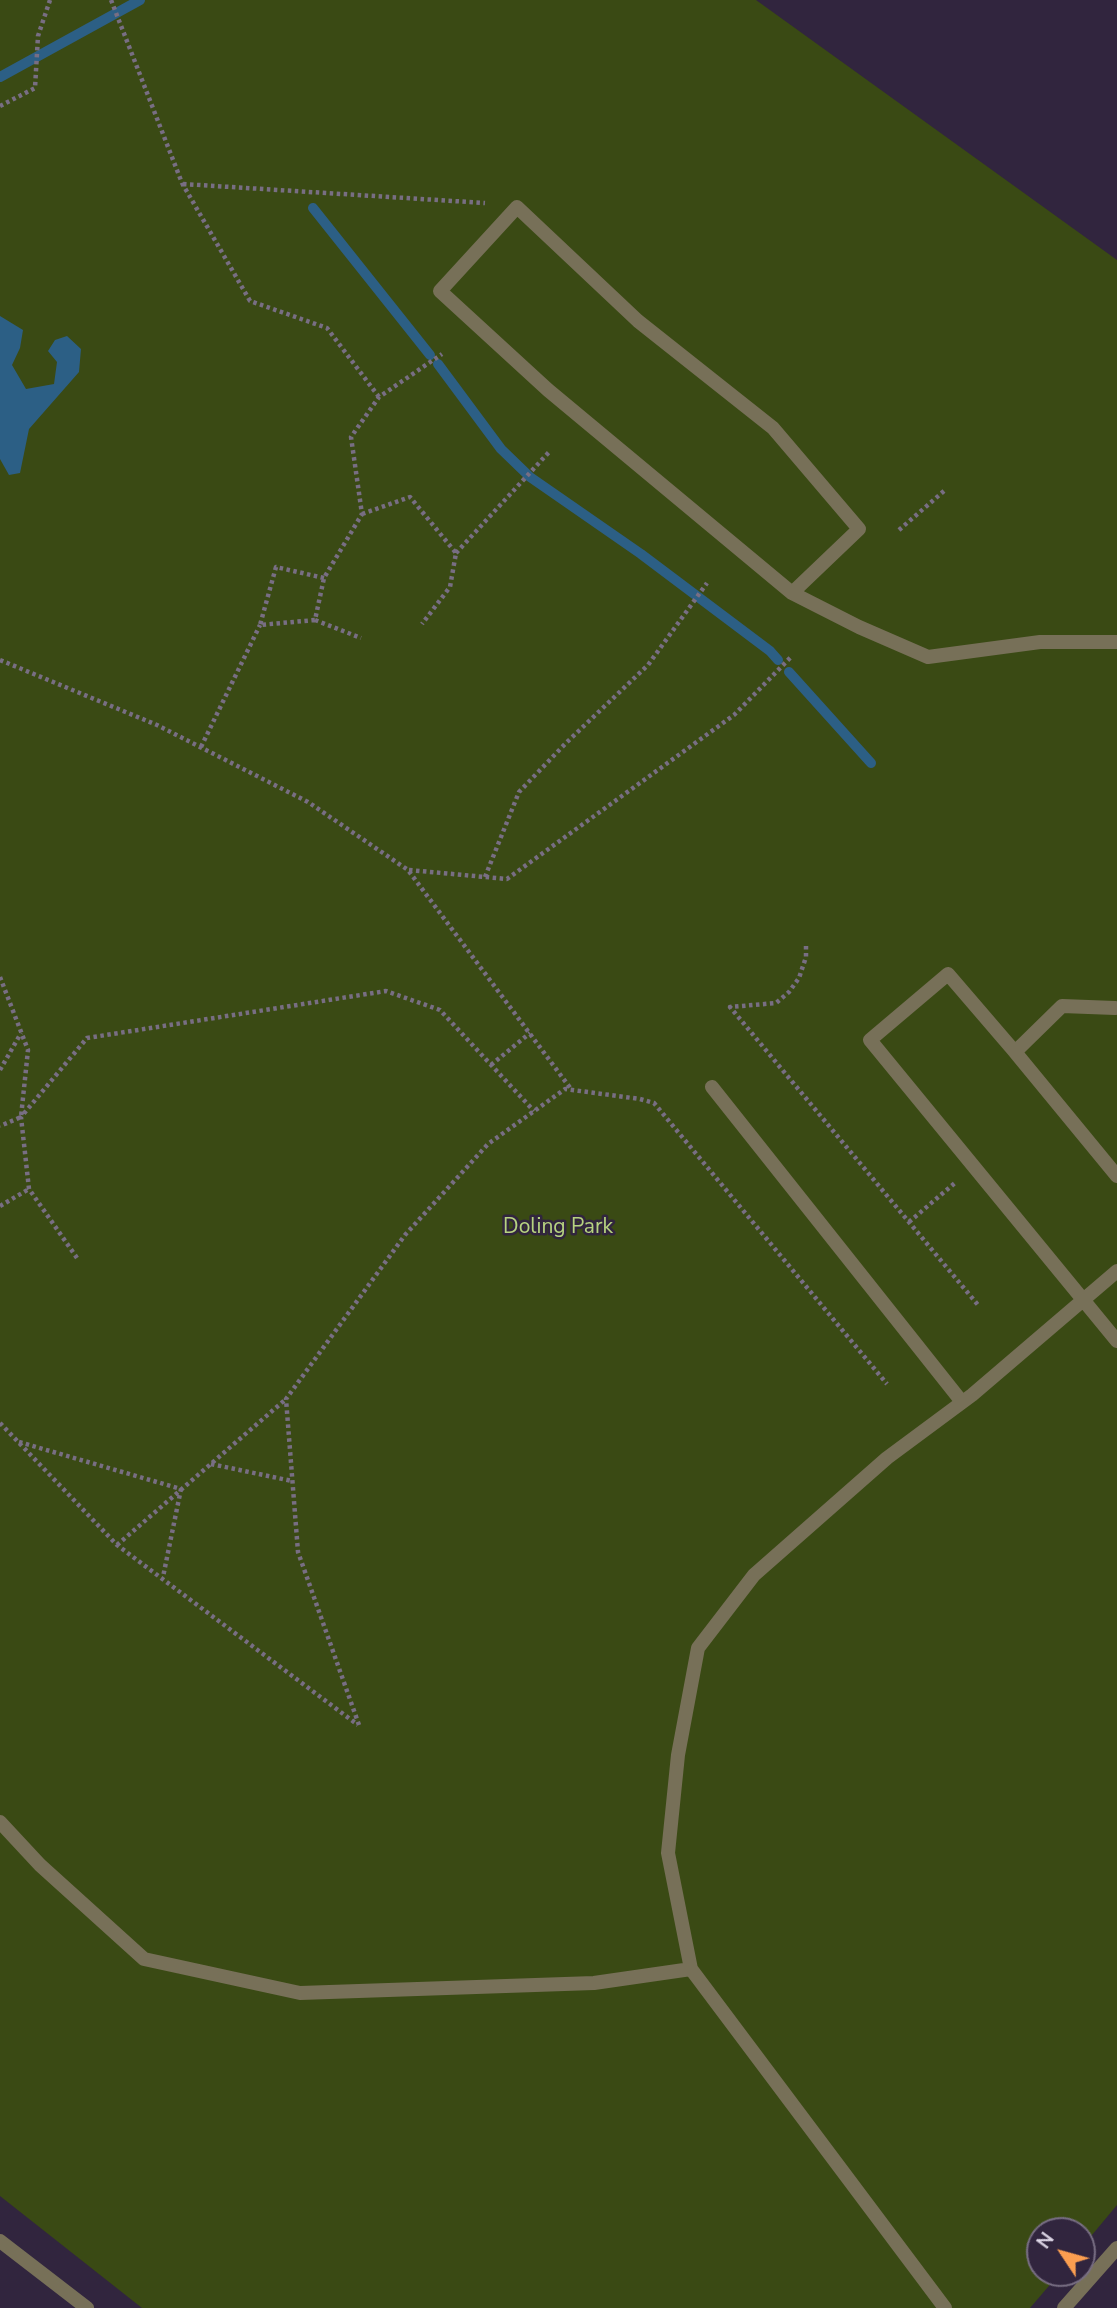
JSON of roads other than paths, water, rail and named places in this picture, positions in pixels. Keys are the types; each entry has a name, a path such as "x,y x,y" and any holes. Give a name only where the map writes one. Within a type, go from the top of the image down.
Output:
{"street":[{"path":"792,593 859,529 773,428 638,321 517,207 440,290 548,390 792,593 859,627 928,657 1040,642 1117,642"},
{"path":"1117,1176 948,974 870,1040 1117,1341"},
{"path":"1015,1052 1062,1006 1115,1007"},
{"path":"712,1087 962,1402"},
{"path":"944,2308 691,1969 668,1853 678,1755 698,1648 754,1575 887,1458 962,1402 1117,1271"},
{"path":"0,1822 40,1865 144,1959 300,1993 594,1983 691,1969"},
{"path":"0,2241 87,2308"},
{"path":"1064,2308 1115,2256"}],"water":[{"path":"0,316 23,330 20,348 12,365 26,389 54,384 57,362 48,351 55,340 67,336 81,349 79,372 29,429 20,473 9,475 0,459"}],"waterway":[{"path":"0,77 140,0"},
{"path":"313,208 430,355"},
{"path":"438,364 501,449 530,477 641,554 770,651 778,660"},
{"path":"789,672 871,763"}],"park label":[{"name":"Doling Park","path":"558,1228"}]}
